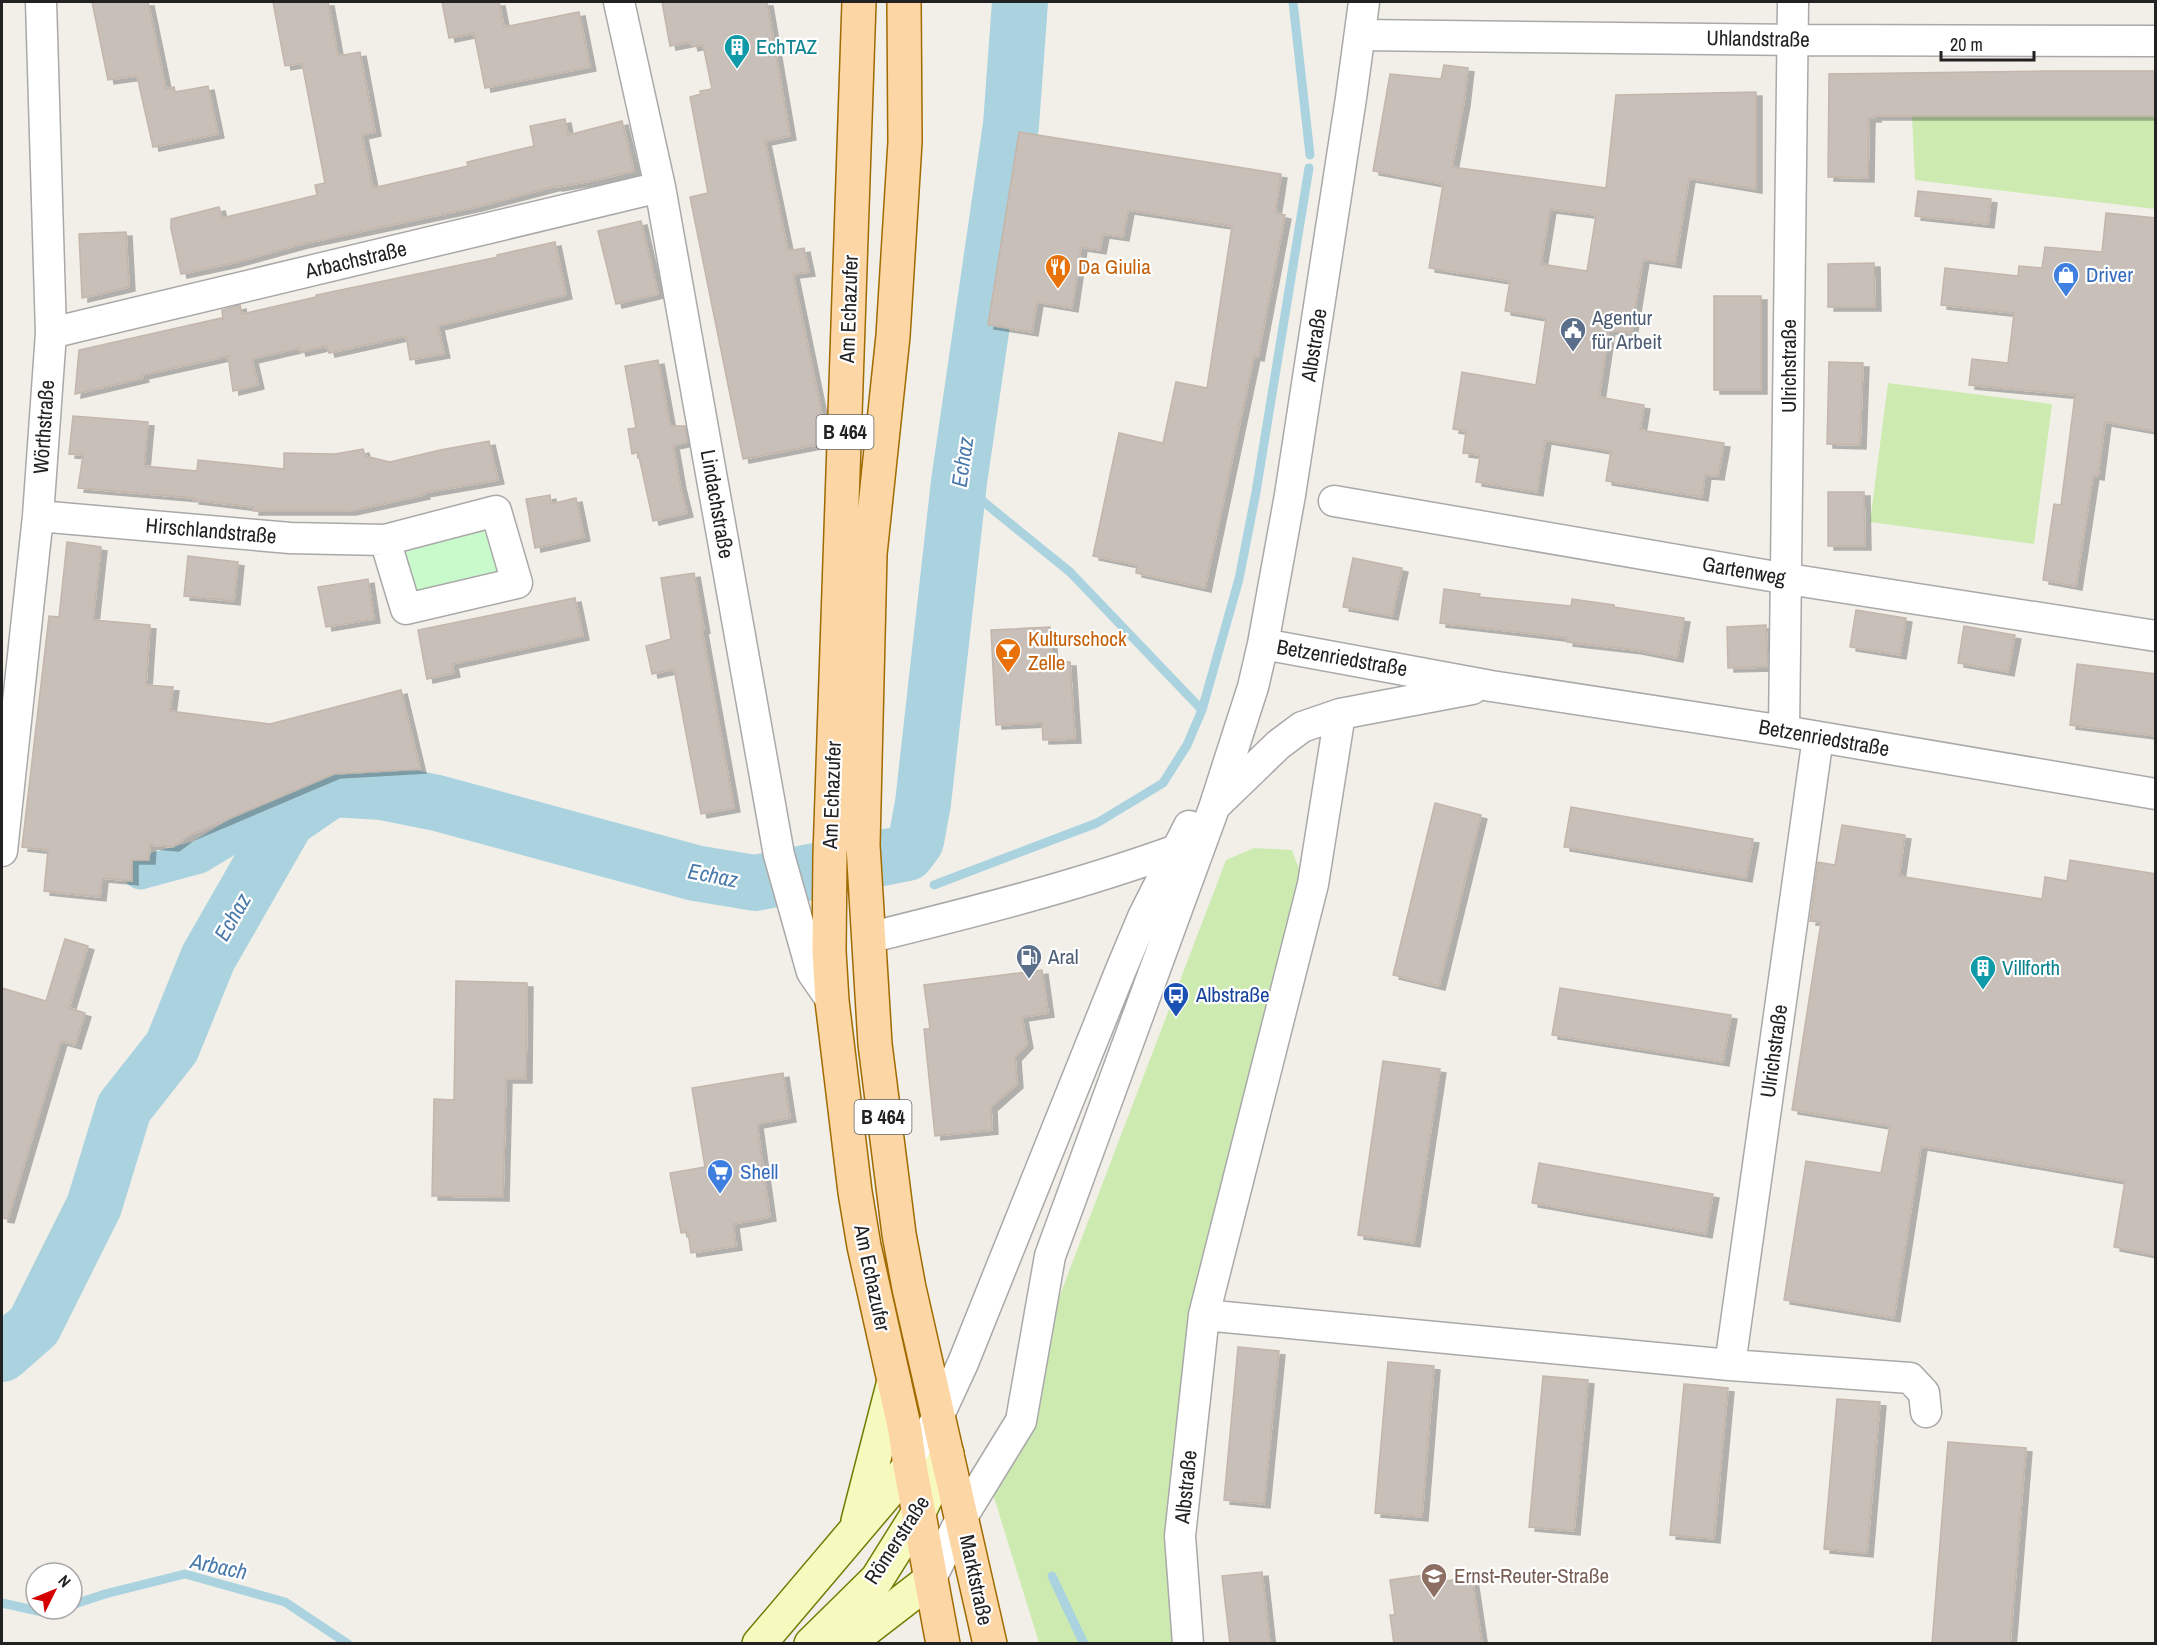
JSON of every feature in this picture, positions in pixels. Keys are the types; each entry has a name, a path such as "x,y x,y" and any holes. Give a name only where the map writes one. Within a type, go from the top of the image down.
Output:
{"main road":[{"name":"Am Echazufer","path":"860,2 830,855 832,1001 855,1192 864,1246 905,1430 930,1580"},
{"name":"Am Echazufer","path":"904,2 905,142 893,336 870,554 862,845 876,1054 899,1234 909,1288 962,1517"},
{"path":"856,1530 894,1381"},
{"name":"Römerstraße","path":"811,1644 877,1579 919,1512 947,1454"},
{"path":"759,1644 910,1466"},
{"name":"Marktstraße","path":"962,1517 990,1644"},
{"name":"Römerstraße","path":"847,1644 930,1580"},
{"name":"B 464","path":"930,1580 943,1644"}],"street":[{"name":"Wörthstraße","path":"2,851 38,516 51,333 41,2"},
{"name":"Lindachstraße","path":"619,2 660,187 779,855 812,972 832,1001"},
{"name":"Albstraße","path":"930,1580 962,1517 1021,1421 1050,1256 1214,808 1253,687 1292,484 1364,2"},
{"name":"Ulrichstraße","path":"1784,731 1788,579 1793,2"},
{"name":"Uhlandstraße","path":"1360,35 2156,41"},
{"name":"Arbachstraße","path":"51,333 660,187"},
{"name":"Gartenweg","path":"1334,501 1788,579 2156,636"},
{"name":"Hirschlandstraße","path":"38,516 290,538 385,540"},
{"name":"Betzenriedstraße","path":"1263,644 1491,686 1784,731 2156,794"},
{"name":"Betzenriedstraße","path":"1340,714 1491,686"},
{"name":"Albstraße","path":"910,1466 938,1417 966,1357 1143,917 1179,849 1253,687"},
{"name":"Albstraße","path":"1188,1644 1180,1536 1204,1315 1313,884 1340,714 1302,727 1278,745 1214,808"},
{"name":"Ulrichstraße","path":"1730,1365 1818,737"},
{"path":"868,938 1114,873 1179,849"},
{"path":"1114,873 1143,917"},
{"path":"1204,1315 1730,1365 1910,1378 1924,1393 1926,1412"}],"green space":[{"path":"2155,115 2155,209 1915,180 1912,116"},
{"path":"1888,383 2052,404 2034,544 1870,522"},
{"path":"487,525 501,575 412,596 399,547"},
{"path":"1254,848 1292,850 1303,880 1242,1101 1191,1313 1178,1643 1039,1643 989,1481 1226,860"}],"water":[{"path":"736,871 757,873 757,891 695,873"}],"building":[{"path":"92,2 148,2 166,89 174,87 175,92 208,86 218,134 153,147 137,76 108,80"},
{"path":"273,2 328,2 338,56 360,52 375,132 362,135 373,188 468,166 467,162 534,146 530,126 565,119 568,135 622,121 634,171 556,186 476,207 302,244 233,263 181,274 171,219 219,207 222,218 317,195 315,185 325,183 302,63 285,66"},
{"path":"442,2 499,2 504,27 579,12 590,67 485,88 474,33 449,38"},
{"path":"662,2 767,2 790,136 765,141 788,251 804,248 809,272 793,274 826,434 825,443 743,459 690,197 708,193 690,97 701,94 700,91 712,89 703,45 692,47 691,42 670,46"},
{"path":"1444,65 1468,68 1452,167 1606,188 1616,95 1756,92 1756,189 1689,178 1675,264 1643,259 1631,333 1609,330 1599,397 1644,405 1640,430 1724,443 1718,476 1705,475 1702,497 1606,481 1611,451 1545,440 1537,492 1476,482 1480,455 1463,453 1466,431 1453,429 1462,372 1536,385 1546,318 1505,311 1510,281 1429,268 1443,184 1373,171 1390,74 1441,79","holes":["1550,209 1596,215 1587,271 1541,264"]},
{"path":"2156,71 2156,116 1875,116 1875,118 1869,118 1868,178 1828,177 1829,74"},
{"path":"1019,132 1281,174 1275,213 1285,215 1258,357 1254,356 1205,588 1136,573 1137,565 1093,556 1119,433 1163,443 1176,382 1207,388 1232,226 1128,210 1123,237 1103,234 1100,250 1081,247 1072,308 1037,302 1032,332 988,325"},
{"path":"1918,191 1991,199 1988,224 1915,216"},
{"path":"2106,213 2156,218 2156,431 2105,422 2098,476 2093,475 2076,586 2043,580 2054,504 2061,505 2075,395 1969,385 1972,359 2008,363 2014,313 1941,305 1945,268 2018,276 2019,266 2042,268 2045,247 2102,252"},
{"path":"641,221 658,294 616,304 598,231"},
{"path":"126,232 129,287 82,298 79,234"},
{"path":"555,242 566,295 438,326 444,354 410,360 406,336 329,353 327,346 300,352 299,348 252,359 258,385 233,391 228,356 142,375 143,378 75,394 79,350 223,319 222,310 240,305 242,314 316,297 316,295 498,257 497,255"},
{"path":"1874,263 1875,307 1828,307 1828,264"},
{"path":"1714,296 1761,296 1761,390 1714,390"},
{"path":"658,360 670,426 685,426 688,442 673,445 687,513 653,521 638,452 632,454 628,429 636,428 625,366"},
{"path":"1829,362 1863,363 1860,445 1827,444"},
{"path":"73,416 148,422 144,466 197,471 198,460 284,469 284,453 335,454 363,449 365,456 390,462 489,441 498,480 423,493 424,495 350,511 253,511 253,507 193,500 194,498 78,488 83,455 69,454"},
{"path":"1828,492 1864,492 1865,546 1828,546"},
{"path":"550,495 551,504 576,498 584,537 535,548 526,499"},
{"path":"67,542 101,547 93,620 150,625 146,685 173,687 170,711 270,724 401,690 420,769 334,774 188,836 173,847 150,845 149,860 132,860 132,881 102,878 100,897 44,891 48,850 22,847 49,616 59,617"},
{"path":"188,556 238,562 234,601 184,596"},
{"path":"1353,558 1402,568 1392,616 1343,607"},
{"path":"694,573 734,808 701,814 674,669 652,674 646,646 671,639 661,578"},
{"path":"368,579 374,619 326,627 318,587"},
{"path":"1444,589 1480,594 1479,597 1571,606 1572,599 1684,618 1677,658 1636,650 1567,642 1568,638 1440,623"},
{"path":"575,598 583,636 452,664 454,673 427,679 418,630"},
{"path":"1856,610 1906,618 1900,655 1850,647"},
{"path":"1766,625 1768,667 1728,668 1727,627"},
{"path":"1964,626 2015,635 2008,672 1958,663"},
{"path":"1050,627 1052,662 1070,662 1075,739 1043,740 1042,723 996,725 991,630"},
{"path":"2077,664 2156,674 2156,736 2070,725"},
{"path":"1435,803 1481,815 1439,986 1393,975"},
{"path":"1571,807 1753,839 1746,878 1564,847"},
{"name":"Villforth","path":"1842,825 1905,835 1899,876 2042,899 2045,877 2067,881 2070,860 2156,874 2156,1255 2114,1247 2125,1181 1921,1146 1894,1318 1784,1300 1806,1161 1881,1173 1890,1126 1792,1110 1821,922 1810,921 1818,862 1835,865"},
{"path":"65,939 88,946 69,1008 85,1013 75,1045 61,1041 8,1219 2,1218 2,988 46,1001"},
{"path":"1042,970 1048,1013 1022,1017 1027,1044 1015,1057 1017,1084 991,1107 992,1130 935,1136 924,1029 930,1029 924,985"},
{"path":"456,981 527,983 526,1079 506,1079 503,1197 432,1196 434,1099 454,1100"},
{"path":"1560,988 1731,1015 1723,1062 1552,1035"},
{"path":"1383,1061 1440,1069 1414,1243 1358,1235"},
{"path":"783,1073 790,1118 757,1124 770,1217 733,1224 736,1246 691,1253 688,1232 681,1233 670,1173 705,1167 692,1088"},
{"path":"1539,1163 1713,1194 1706,1234 1532,1203"},
{"path":"1238,1347 1279,1351 1264,1504 1224,1500"},
{"path":"1388,1362 1434,1366 1422,1517 1375,1513"},
{"path":"1543,1376 1588,1380 1574,1531 1529,1527"},
{"path":"1684,1384 1728,1388 1714,1539 1670,1535"},
{"path":"1837,1399 1880,1402 1867,1553 1824,1549"},
{"path":"1948,1442 2026,1448 2010,1644 1932,1644"},
{"path":"1262,1572 1270,1644 1230,1644 1222,1576"},
{"name":"Ernst-Reuter-Straße","path":"1432,1574 1433,1583 1472,1577 1482,1644 1394,1644 1390,1615 1395,1615 1390,1580"}],"waterway":[{"name":"Echaz","path":"2,1354 34,1326 94,1206 124,1108 172,1047 208,958 287,820 332,789 382,792 437,803 695,873 755,883 907,853 916,841 923,803 959,482 1011,125 1020,2"},
{"path":"1293,2 1310,155"},
{"path":"934,885 1097,823 1163,783 1187,745 1202,710 1239,579 1256,492 1309,168"},
{"path":"959,482 1070,572 1202,710"},
{"path":"140,873 199,857 279,809 332,789"},
{"name":"Arbach","path":"84,1601 185,1574 285,1602 348,1644"},
{"path":"1052,1576 1084,1644"},
{"name":"Arbach","path":"2,1603 24,1608"}],"place":[{"name":"EchTAZ","path":"737,70"},
{"name":"Da Giulia","path":"1058,290"},
{"name":"Driver","path":"2066,298"},
{"name":"Agentur für Arbeit","path":"1573,353"},
{"name":"Kulturschock Zelle","path":"1008,674"},
{"name":"Aral","path":"1029,980"},
{"name":"Villforth","path":"1983,991"},
{"name":"Albstraße","path":"1176,1018"},
{"name":"Shell","path":"720,1195"},
{"name":"Ernst-Reuter-Straße","path":"1434,1599"}]}
